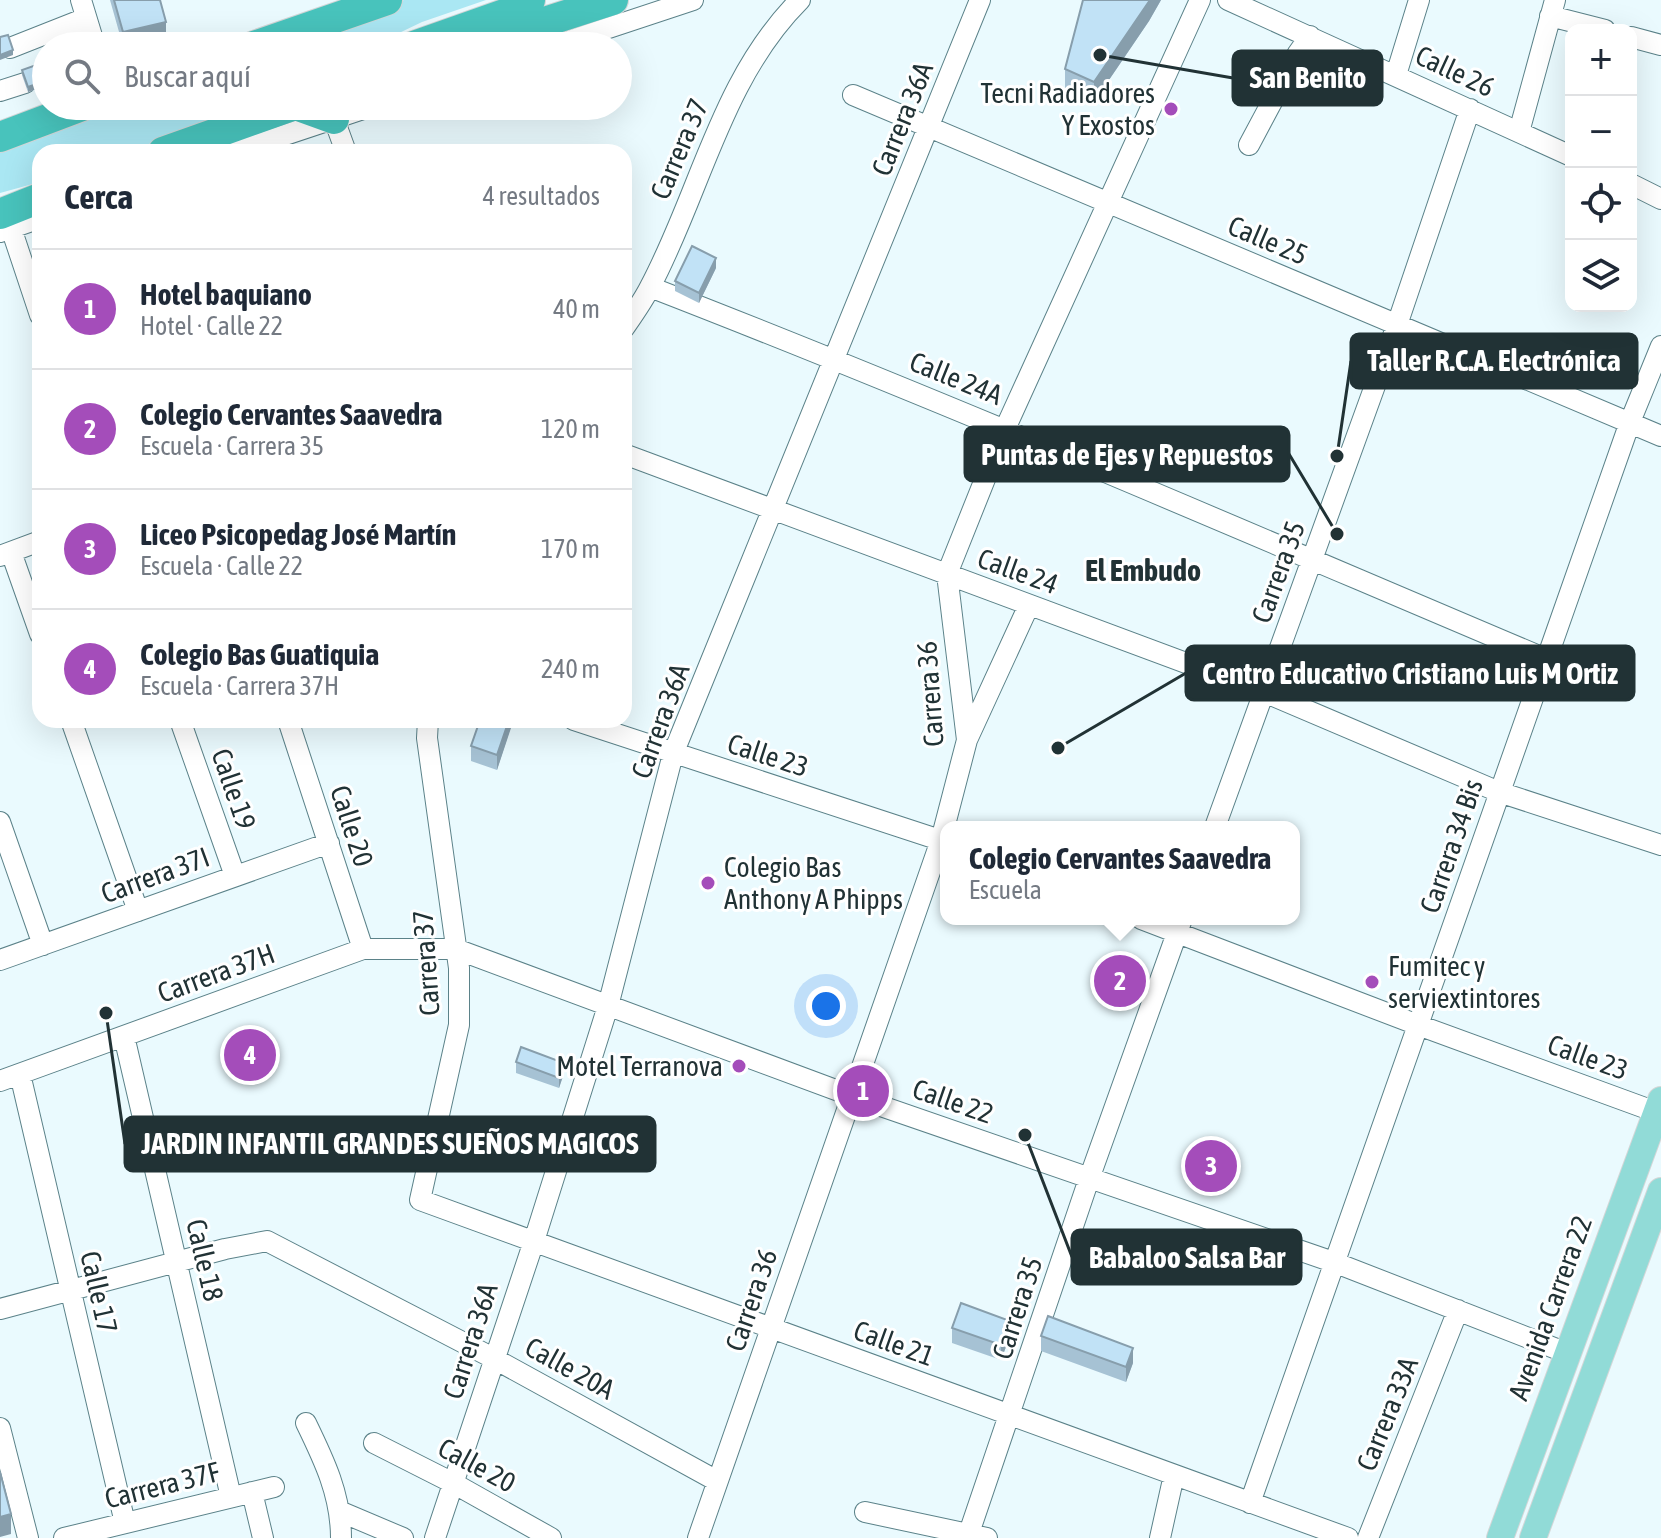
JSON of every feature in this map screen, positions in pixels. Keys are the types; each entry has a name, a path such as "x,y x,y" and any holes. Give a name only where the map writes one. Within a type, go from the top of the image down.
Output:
{"highway":[{"path":"294,32 387,0"},
{"path":"454,32 510,12 530,0"},
{"path":"514,32 613,0"},
{"path":"0,137 45,120"},
{"path":"186,144 255,120"},
{"path":"3,220 32,201"}],"main road":[{"name":"Avenida Carrera 22","path":"1500,1538 1659,1106"},
{"path":"1533,1538 1661,1191"}],"street":[{"path":"596,32 693,0"},
{"name":"Carrera 37","path":"632,315 650,287 736,88 767,38 800,0"},
{"name":"Carrera 36A","path":"453,1483 608,1006 673,754 980,0"},
{"name":"Carrera 36","path":"949,821 967,740 947,574 1005,429 1200,0"},
{"name":"Calle 26","path":"1228,0 1565,153"},
{"path":"1396,75 1419,0"},
{"path":"1519,132 1552,8 1591,24"},
{"path":"40,32 84,9 91,32"},
{"path":"10,48 32,36"},
{"path":"1249,145 1310,36"},
{"path":"1637,39 1661,45"},
{"path":"0,91 32,83"},
{"name":"Calle 25","path":"853,95 1661,436"},
{"name":"Carrera 35","path":"1217,821 1397,325 1470,109"},
{"path":"258,144 331,120"},
{"path":"334,120 343,144"},
{"path":"1637,187 1661,199"},
{"path":"32,218 3,220 32,294"},
{"name":"Calle 24A","path":"650,287 835,358 1546,659"},
{"name":"Carrera 34 Bis","path":"1250,1503 1630,422 1661,346"},
{"name":"Calle 24","path":"632,457 1264,692 1499,792 1661,845"},
{"path":"32,544 6,554 32,615"},
{"path":"967,740 1029,605"},
{"path":"74,728 138,911"},
{"name":"Calle 19","path":"183,728 235,876"},
{"name":"Calle 20","path":"291,728 363,949"},
{"name":"Carrera 37","path":"420,1200 459,1025 461,987 428,728"},
{"name":"Calle 23","path":"597,728 940,840"},
{"path":"0,822 43,945"},
{"name":"Carrera 37I","path":"0,960 329,843"},
{"name":"Carrera 36","path":"703,1536 717,1481 940,852"},
{"name":"Carrera 35","path":"978,1536 1010,1415 1089,1179 1180,926"},
{"name":"Calle 23","path":"1180,926 1418,1025 1659,1106"},
{"name":"Carrera 37H","path":"10,1078 363,949 456,949"},
{"name":"Calle 22","path":"456,949 852,1096 1336,1263 1567,1353"},
{"name":"Calle 18","path":"124,1036 231,1497"},
{"name":"Calle 17","path":"10,1078 70,1292 125,1523"},
{"name":"Calle 21","path":"420,1200 1250,1503 1300,1530 1348,1538"},
{"name":"Calle 20A","path":"176,1262 267,1241 493,1358 717,1481"},
{"path":"0,1309 176,1262"},
{"name":"Carrera 33A","path":"1368,1538 1458,1310"},
{"path":"306,1423 332,1479 341,1538"},
{"path":"0,1428 28,1538"},
{"name":"Calle 20","path":"374,1443 551,1538"},
{"path":"1160,1538 1174,1475"},
{"path":"435,1538 453,1483"},
{"name":"Carrera 37F","path":"64,1538 274,1487"},
{"path":"252,1492 263,1538"},
{"path":"339,1511 403,1538"},
{"path":"865,1512 911,1530 978,1536"}],"shaded area":[{"path":"404,0 486,0 401,32 316,32"},
{"path":"73,120 220,120 149,144 32,144 32,184 0,193 0,147"}],"building":[{"path":"114,0 160,0 166,22 123,32"},
{"path":"1083,0 1150,0 1094,82 1065,69"},
{"path":"8,35 13,50 0,55 0,37"},
{"path":"32,66 32,86 28,87 22,70"},
{"path":"692,246 716,258 699,293 675,281"},
{"path":"477,728 506,728 497,755 471,746"},
{"path":"521,1047 564,1063 559,1078 516,1062"},
{"path":"961,1303 1010,1321 1001,1345 952,1328"},
{"path":"1048,1316 1133,1348 1126,1367 1041,1336"},
{"path":"0,1472 11,1514 0,1517"}],"place":[{"name":"San Benito","path":"1100,55"},
{"name":"Tecni Radiadores Y Exostos","path":"1171,109"},
{"name":"Taller R.C.A. Electrónica","path":"1337,456"},
{"name":"Puntas de Ejes y Repuestos","path":"1337,534"},
{"name":"Centro Educativo Cristiano Luis M Ortiz","path":"1058,748"},
{"name":"Colegio Bas Anthony A Phipps","path":"708,883"},
{"name":"Colegio Cervantes Saavedra","path":"1120,981"},
{"name":"Fumitec y serviextintores","path":"1372,982"},
{"name":"JARDIN INFANTIL GRANDES SUEÑOS MAGICOS","path":"106,1013"},
{"name":"Colegio Bas Guatiquia","path":"250,1055"},
{"name":"Motel Terranova","path":"739,1066"},
{"name":"Hotel baquiano","path":"863,1091"},
{"name":"Babaloo Salsa Bar","path":"1025,1135"},
{"name":"Liceo Psicopedag José Martín","path":"1211,1166"}],"district":[{"name":"El Embudo","path":"1143,571"}]}
